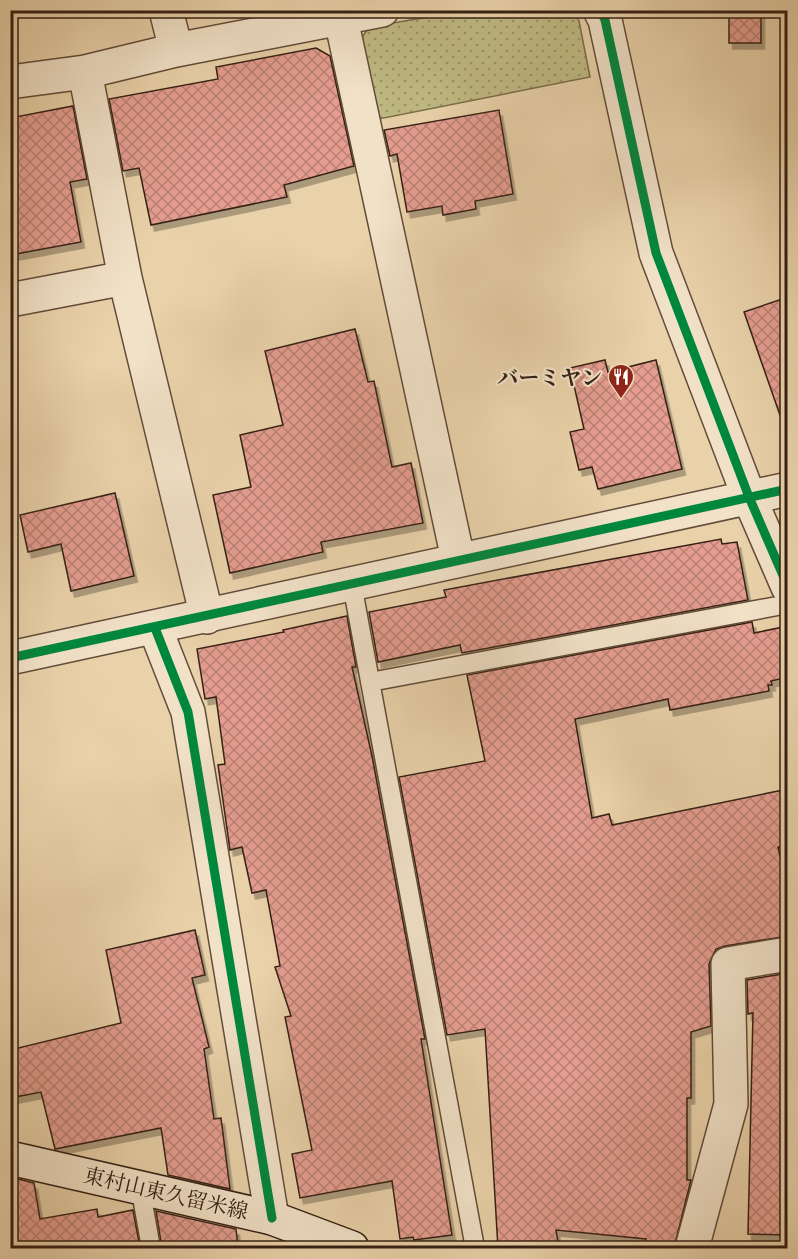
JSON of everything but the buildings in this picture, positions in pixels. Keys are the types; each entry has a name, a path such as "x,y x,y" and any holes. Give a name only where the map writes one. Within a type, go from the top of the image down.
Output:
{"street":[{"path":"166,10 176,50"},
{"path":"10,82 85,72 176,50 382,10"},
{"path":"600,10 605,20 656,253 749,497 788,587"},
{"path":"341,19 458,559"},
{"path":"85,72 125,278 207,617"},
{"path":"10,300 125,278"},
{"path":"10,658 788,489"},
{"path":"155,628 188,712 272,1218"},
{"path":"692,1248 731,1104 728,964 788,954"},
{"name":"東村山東久留米線","path":"10,1158 272,1218 343,1247"}],"lane":[{"path":"352,584 475,1248"},
{"path":"370,682 788,604"},
{"path":"140,1186 151,1248"}],"shaded area":[{"path":"464,11 574,11 579,21 590,77 379,119 359,42 369,27"}],"cycle path":[{"path":"600,10 605,20 656,253 749,497 788,587"},
{"path":"10,658 788,489"},
{"path":"155,628 188,712 272,1218"}],"place":[{"name":"バーミヤン","path":"621,400"}]}
